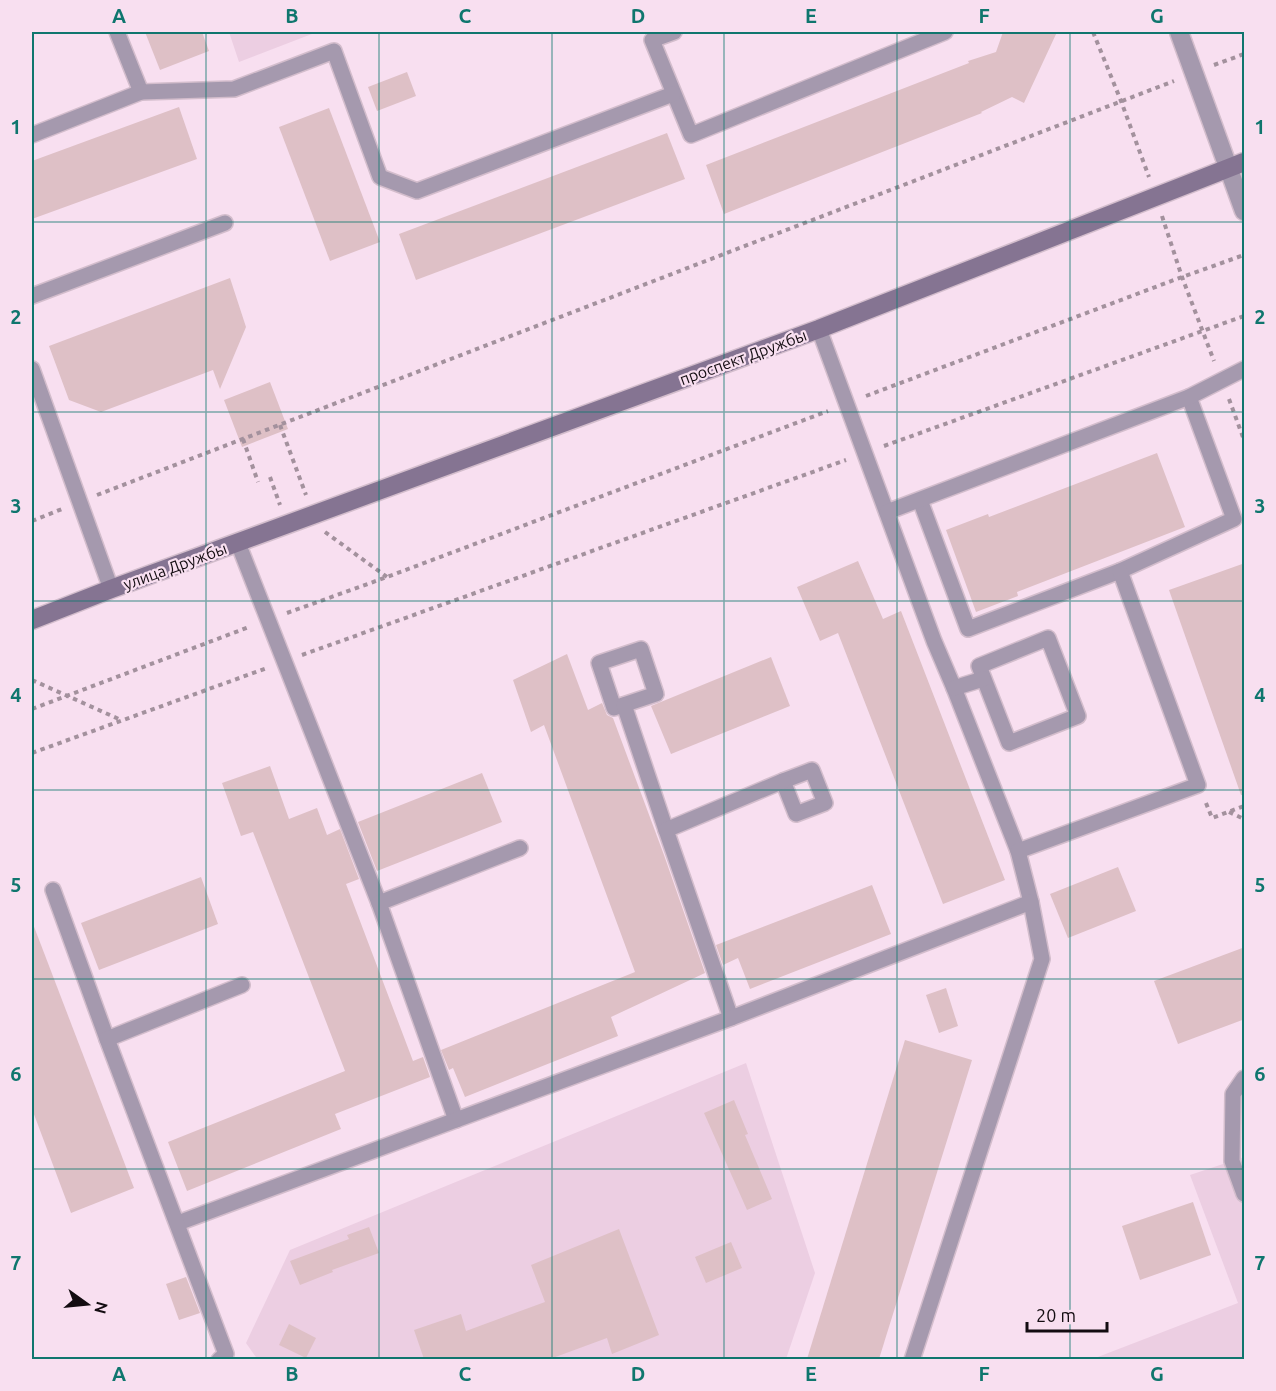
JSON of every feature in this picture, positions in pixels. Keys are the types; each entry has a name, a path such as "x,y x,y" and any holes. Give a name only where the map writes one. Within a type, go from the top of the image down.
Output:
{"street":[{"path":"1179,32 1194,73 1236,165 1245,211"},
{"name":"проспект Дружбы","path":"238,543 819,329 1236,165"},
{"name":"улица Дружбы","path":"111,589 238,543"},
{"path":"32,620 111,589"}],"lane":[{"path":"117,32 141,93"},
{"path":"674,32 652,40 691,135 945,32"},
{"path":"32,135 141,93 234,89 334,51 380,177 417,191 674,94"},
{"path":"32,296 225,223"},
{"path":"819,329 934,641 1018,851 1042,959 912,1359"},
{"path":"32,369 111,589"},
{"path":"887,512 1189,397 1245,369"},
{"path":"920,500 968,629 1120,571 1234,519 1189,397"},
{"path":"238,543 379,903 456,1120"},
{"path":"1018,851 1198,785 1120,571"},
{"path":"1048,638 1078,716 1009,743 983,679 979,666 1048,638"},
{"path":"954,688 983,679"},
{"path":"624,705 731,1018"},
{"path":"666,830 783,782"},
{"path":"379,903 520,848"},
{"path":"53,890 226,1354 219,1359"},
{"path":"178,1223 731,1018 1030,902"},
{"path":"107,1039 242,985"},
{"path":"1245,1078 1233,1094 1232,1161 1245,1194"}],"path":[{"path":"1093,32 1121,101 1182,277 1245,440"},
{"path":"32,521 1245,54"},
{"path":"32,709 1245,255"},
{"path":"32,753 1245,316"},
{"path":"243,439 258,482"},
{"path":"32,680 122,720"},
{"path":"1198,785 1212,818 1245,806"},
{"path":"1228,812 1245,819"}],"shaded area":[{"path":"229,32 317,32 239,62"},
{"path":"746,1063 815,1273 786,1359 258,1360 246,1343 290,1250"},
{"path":"1244,1157 1244,1359 1090,1360 1238,1303 1190,1175"}],"building":[{"path":"145,32 202,32 209,51 160,70"},
{"path":"1003,32 1057,32 1024,103 1012,97 982,113 724,214 706,165 996,52"},
{"path":"407,72 416,96 377,111 368,87"},
{"path":"179,107 197,159 32,219 32,161"},
{"path":"329,108 380,242 330,261 279,127"},
{"path":"667,133 685,179 416,280 399,234"},
{"path":"230,278 246,327 220,389 213,370 101,412 69,400 49,346"},
{"path":"270,382 288,429 242,447 224,400"},
{"path":"1157,453 1185,527 1017,592 1018,596 976,612 946,530 988,514 989,517"},
{"path":"858,561 883,619 901,611 1005,880 943,904 838,633 820,641 797,587"},
{"path":"1245,563 1245,795 1241,795 1169,590"},
{"path":"567,654 588,710 602,703 607,715 613,718 705,973 611,1017 618,1036 465,1097 453,1068 449,1070 441,1050 635,972 544,725 531,732 513,680"},
{"path":"771,657 790,706 671,754 651,706"},
{"path":"270,766 289,819 317,808 327,835 340,829 359,879 346,884 413,1061 423,1057 430,1077 335,1114 341,1129 187,1191 168,1142 345,1071 253,832 241,836 222,783"},
{"path":"482,773 502,822 377,871 358,822"},
{"path":"1118,867 1136,911 1068,938 1050,894"},
{"path":"201,877 218,924 99,970 81,923"},
{"path":"872,885 891,934 750,989 738,958 723,965 716,945"},
{"path":"32,924 134,1188 71,1213 32,1109"},
{"path":"1245,947 1245,1019 1178,1044 1154,981"},
{"path":"946,988 958,1026 939,1033 926,995"},
{"path":"905,1040 972,1060 879,1359 807,1359"},
{"path":"734,1100 748,1134 745,1135 772,1199 747,1210 704,1113"},
{"path":"1193,1202 1211,1255 1140,1280 1122,1226"},
{"path":"369,1227 379,1253 332,1270 333,1272 300,1285 290,1261 349,1239 347,1235"},
{"path":"619,1229 659,1335 612,1354 607,1338 550,1359 424,1359 414,1330 461,1314 466,1331 545,1302 531,1265"},
{"path":"731,1242 742,1268 706,1283 695,1257"},
{"path":"186,1277 200,1313 179,1320 166,1284"},
{"path":"289,1324 316,1338 306,1358 279,1345"}]}
